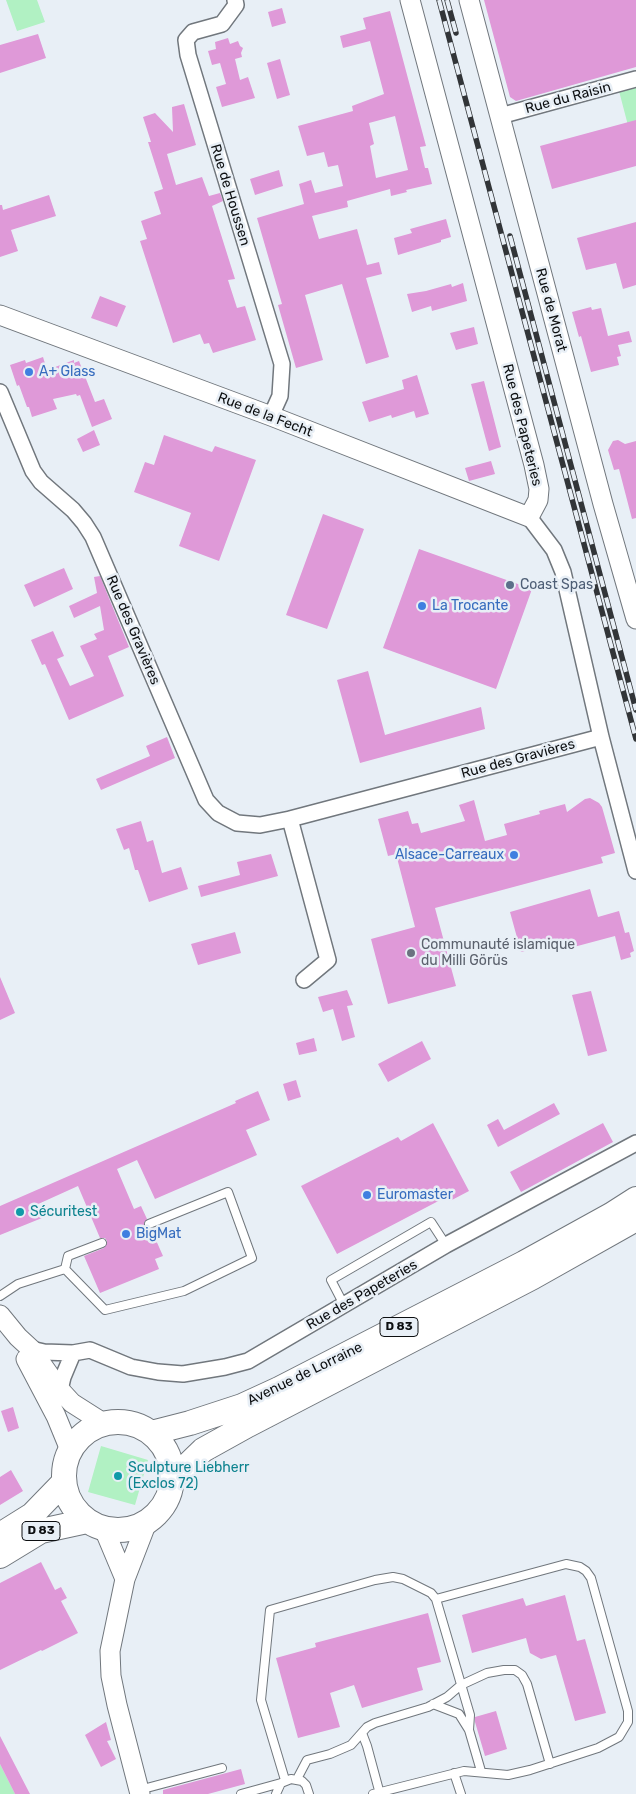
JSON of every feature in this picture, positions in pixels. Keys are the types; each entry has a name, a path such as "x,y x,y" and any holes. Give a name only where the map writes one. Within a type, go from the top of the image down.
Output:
{"main road":[{"name":"Avenue de Lorraine","path":"151,1433 190,1423 242,1406 524,1263 636,1199"},
{"name":"Avenue de Lorraine","path":"172,1480 203,1450 248,1424 533,1277 636,1219"},
{"path":"121,1422 137,1425 151,1433 164,1446 171,1462 172,1480 169,1496 160,1511 147,1522 134,1528 119,1530 96,1525 76,1510 68,1497 64,1482 65,1466 70,1450 79,1438 91,1429 105,1424 121,1422"},
{"name":"D 83","path":"0,1535 32,1515 64,1482"},
{"name":"D 83","path":"0,1556 41,1531 96,1525"}],"street":[{"name":"Rue de Houssen","path":"235,0 236,5 222,24 193,32 186,40 192,70 282,364 280,396 271,416"},
{"name":"Rue des Papeteries","path":"410,0 540,489 538,500 528,517"},
{"name":"Rue de Morat","path":"470,0 598,486 636,619"},
{"name":"Rue du Raisin","path":"500,116 636,79"},
{"name":"Rue de la Fecht","path":"0,315 271,416 528,517"},
{"name":"Rue des Gravières","path":"0,392 33,471 41,482 73,510 93,537 206,800 218,813 237,823 260,825 290,819 601,738"},
{"path":"528,517 554,550 564,572 601,738 636,871"},
{"path":"290,819 328,960 304,980"},
{"name":"Rue des Papeteries","path":"24,1343 44,1352 73,1353 90,1350 131,1367 158,1372 183,1374 248,1361 446,1245 636,1143"},
{"path":"0,1315 60,1390 72,1402 105,1424"},
{"path":"24,1343 22,1353 56,1416 70,1450"},
{"path":"60,1390 62,1377 73,1353"},
{"path":"140,1792 117,1705 111,1676 110,1652 125,1579 147,1522"},
{"path":"96,1525 125,1579"}],"lane":[{"path":"65,1270 105,1310 184,1291 252,1258 228,1192 149,1224"},
{"path":"344,1305 330,1280 431,1222 446,1245"},
{"path":"65,1270 68,1256 102,1243"},
{"path":"0,1296 18,1284 65,1270"},
{"path":"362,1733 378,1793 464,1771 481,1771 508,1775 550,1764 598,1748 619,1737 628,1722 628,1711 591,1578 580,1566 566,1564 436,1599"},
{"path":"276,1794 283,1782 261,1700 270,1610 393,1576 431,1593 436,1599 470,1715 469,1730"},
{"path":"296,1779 307,1760 330,1754 351,1745 366,1727 433,1704 447,1697 461,1685 488,1673 504,1670 515,1670 527,1684 550,1764"},
{"path":"433,1704 459,1714 469,1730 481,1771"},
{"path":"140,1792 222,1768"},
{"path":"454,1773 461,1794"},
{"path":"241,1794 296,1779 306,1785 309,1794"}],"green space":[{"path":"6,0 37,0 45,22 17,31"},
{"path":"636,86 636,156 619,91"},
{"path":"101,1446 148,1460 135,1505 88,1492"},
{"path":"0,1764 15,1794 0,1794"}],"building":[{"path":"484,0 636,0 636,67 516,101 510,97"},
{"path":"282,8 286,23 272,27 268,12"},
{"path":"390,11 426,146 420,147 425,168 428,168 432,184 406,190 407,192 391,196 390,189 347,201 348,207 312,216 319,239 357,229 367,265 379,262 382,274 366,278 389,357 366,364 342,284 305,295 323,360 296,368 278,305 282,304 257,218 304,204 299,184 311,180 315,193 343,186 338,165 328,167 324,152 307,156 298,126 353,111 352,106 384,94 370,41 343,48 340,36 366,29 363,18","holes":["395,116 408,170 376,178 370,146 374,144 369,123"]},
{"path":"38,34 46,58 0,73 0,45"},
{"path":"228,38 230,44 238,41 243,48 242,57 235,59 240,80 248,77 255,98 222,107 216,87 226,84 220,63 212,65 208,51 216,49 215,42"},
{"path":"280,59 290,95 277,99 267,63"},
{"path":"184,104 196,145 167,154 176,185 202,177 209,196 220,193 223,201 212,206 235,279 228,280 237,308 245,306 256,340 213,353 209,343 204,344 200,334 173,343 140,241 147,239 141,221 161,214 154,192 163,189 148,142 151,142 143,117 155,113 173,132 172,107"},
{"path":"636,120 636,166 552,189 540,146"},
{"path":"279,170 283,186 255,195 250,179"},
{"path":"49,195 56,216 11,230 18,251 0,257 0,205 2,205 3,210"},
{"path":"446,219 451,237 441,240 441,242 398,255 394,238 412,233 410,229"},
{"path":"636,222 636,285 623,289 616,263 586,270 577,238"},
{"path":"463,283 467,301 432,311 431,306 412,312 407,294 451,284 452,287"},
{"path":"100,296 126,306 117,327 91,318"},
{"path":"591,307 592,310 601,308 608,336 629,331 632,342 618,345 621,356 617,357 619,365 591,372 572,312"},
{"path":"474,327 478,344 456,350 450,333"},
{"path":"43,357 47,370 74,360 74,363 79,361 95,402 104,399 112,419 92,427 80,395 77,396 76,394 53,399 57,409 32,417 19,385 17,386 10,365 25,360 26,363"},
{"path":"417,375 429,414 416,418 414,411 392,418 391,415 369,422 362,402 404,389 402,380"},
{"path":"484,381 501,447 489,451 471,384"},
{"path":"94,430 100,445 83,452 77,439"},
{"path":"164,435 212,452 215,446 256,460 219,561 179,546 191,513 134,492 145,462 154,465"},
{"path":"618,440 625,444 636,441 636,518 632,519 619,469 614,470 608,450 613,441"},
{"path":"491,461 495,474 469,481 465,468"},
{"path":"323,514 364,529 327,629 286,615"},
{"path":"419,549 532,589 496,689 383,648"},
{"path":"64,568 73,589 34,607 24,585"},
{"path":"100,576 129,647 108,656 124,696 69,720 45,664 42,665 31,640 53,631 64,656 57,659 70,686 94,676 80,646 97,639 94,634 104,630 100,606 74,618 69,606 97,593 94,577"},
{"path":"368,671 385,735 481,707 485,729 360,763 337,680"},
{"path":"167,737 175,758 101,790 96,779 150,756 146,746"},
{"path":"590,798 602,807 615,853 601,857 603,863 435,908 456,986 388,1004 371,939 415,927 396,854 388,856 378,819 408,811 412,824 418,823 421,833 465,821 459,805 474,800 485,841 507,835 504,824 540,814 539,811 565,804 567,812 585,799"},
{"path":"141,821 147,842 153,840 162,873 181,867 188,889 149,902 138,870 135,870 129,848 124,850 116,829"},
{"path":"271,854 278,876 201,897 198,886 240,875 237,862"},
{"path":"590,889 598,917 619,911 625,933 629,932 634,951 630,953 631,957 621,960 615,936 570,948 568,940 521,952 510,912"},
{"path":"235,932 241,953 198,965 191,944"},
{"path":"0,977 15,1013 0,1020"},
{"path":"347,990 353,1005 347,1006 355,1037 342,1041 333,1009 323,1012 318,997"},
{"path":"591,991 607,1051 588,1056 572,995"},
{"path":"314,1038 317,1051 299,1055 296,1043"},
{"path":"422,1041 431,1059 388,1082 378,1064"},
{"path":"296,1080 301,1097 288,1101 283,1084"},
{"path":"258,1091 270,1120 246,1130 257,1155 155,1199 137,1160 117,1169 134,1209 141,1206 147,1219 144,1227 151,1229 163,1256 155,1259 159,1269 100,1293 84,1256 104,1248 107,1241 105,1238 100,1238 78,1186 36,1205 42,1218 0,1235 0,1206 236,1103 235,1101"},
{"path":"554,1103 560,1114 498,1147 487,1125 498,1119 504,1130"},
{"name":"Euromaster","path":"433,1123 469,1191 450,1201 448,1196 337,1254 301,1186 398,1137 401,1141"},
{"path":"603,1123 613,1142 521,1192 510,1172"},
{"path":"13,1407 19,1428 8,1432 1,1411"},
{"path":"11,1470 23,1491 0,1505 0,1477"},
{"path":"41,1562 55,1590 61,1587 67,1598 61,1601 78,1633 0,1670 0,1583"},
{"path":"565,1595 577,1641 585,1639 606,1713 575,1721 556,1655 541,1659 530,1653 526,1638 472,1653 462,1615 523,1598 526,1606"},
{"path":"428,1613 441,1662 417,1668 423,1690 362,1708 354,1685 330,1693 340,1727 298,1738 276,1658 316,1647 315,1643"},
{"path":"496,1711 507,1749 485,1756 475,1717"},
{"path":"106,1722 111,1740 107,1741 116,1759 101,1767 85,1735"},
{"path":"0,1736 30,1794 15,1794 0,1764"},
{"path":"241,1769 245,1784 208,1794 163,1794 163,1790"}],"railway":[{"path":"439,0 636,739"},
{"path":"447,0 456,33"},
{"path":"510,236 636,710"}],"place":[{"name":"A+ Glass","path":"29,372"},
{"name":"Coast Spas","path":"510,585"},
{"name":"La Trocante","path":"422,606"},
{"name":"Alsace-Carreaux","path":"514,855"},
{"name":"Communauté islamique du Milli Görüs","path":"411,953"},
{"name":"Euromaster","path":"367,1195"},
{"name":"Sécuritest","path":"20,1212"},
{"name":"BigMat","path":"126,1234"},
{"name":"Sculpture Liebherr (Exclos 72)","path":"118,1476"}]}
